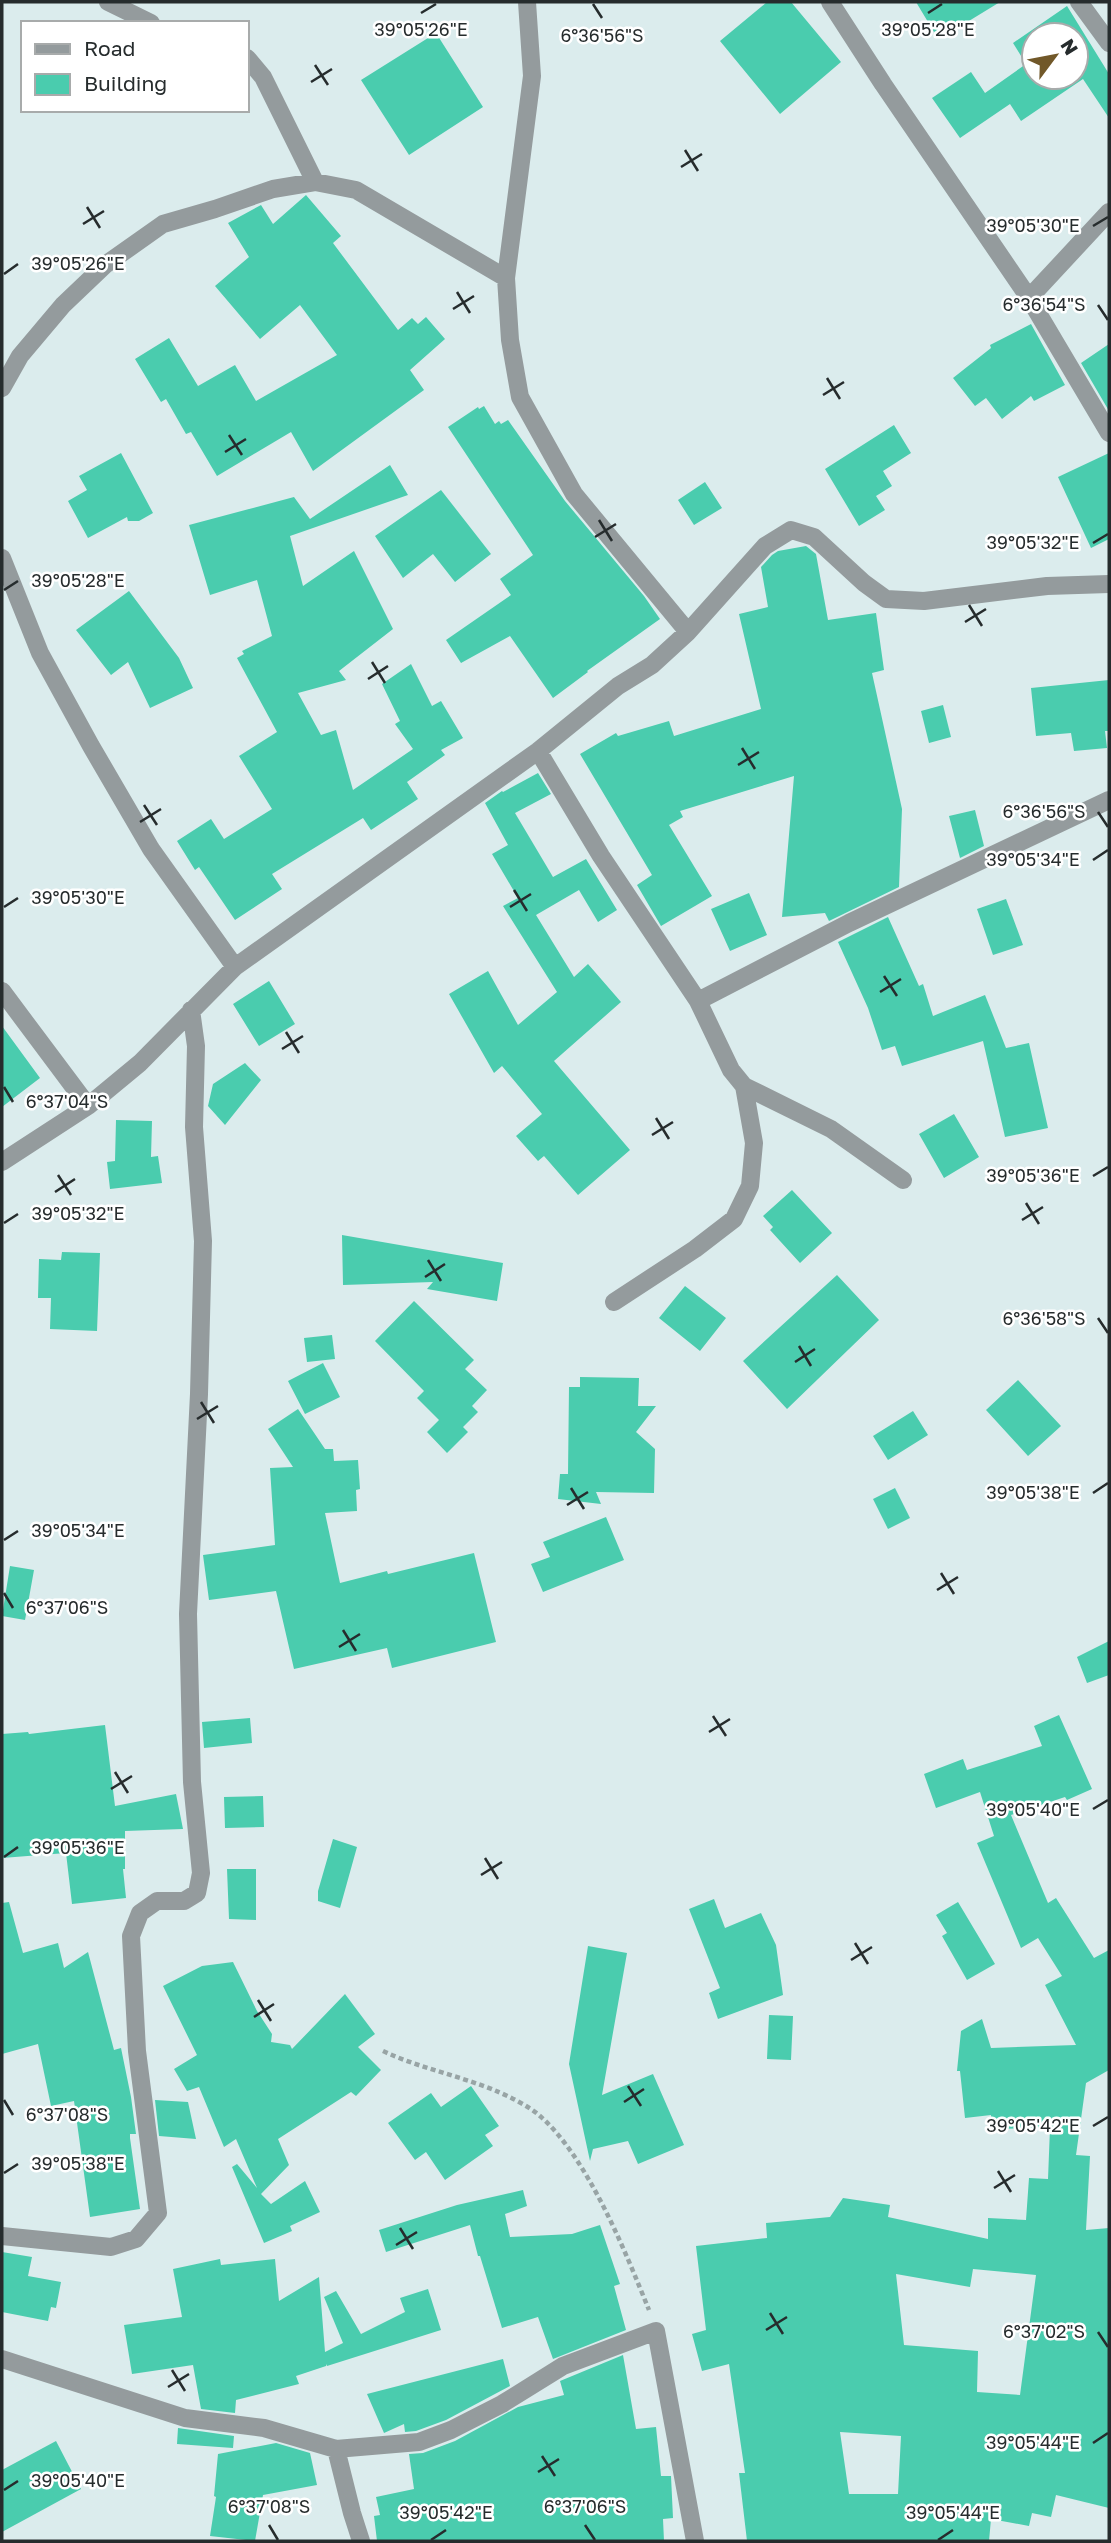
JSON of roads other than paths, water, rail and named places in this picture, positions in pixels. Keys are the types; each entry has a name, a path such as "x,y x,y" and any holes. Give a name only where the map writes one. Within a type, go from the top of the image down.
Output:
{"street":[{"path":"108,2 147,21"},
{"path":"527,2 532,76 506,278 510,340 520,397 574,494 688,632"},
{"path":"830,2 1029,298 1109,433"},
{"path":"1079,2 1109,43"},
{"path":"248,59 263,77 315,182"},
{"path":"2,388 20,356 63,304 105,265 163,224 273,189 315,182 356,190 506,278"},
{"path":"1029,298 1109,212"},
{"path":"2,1162 88,1106 140,1063 235,967 538,751 618,686 652,665 688,632 765,546 790,530 814,537 864,583 886,599 924,601 1047,586 1109,584"},
{"path":"2,558 40,653 91,746 151,849 235,967"},
{"path":"538,751 601,856 698,1000 731,1069 744,1086 831,1129 903,1180"},
{"path":"698,1000 849,923 1109,800"},
{"path":"2,990 88,1106"},
{"path":"2,2236 111,2246 136,2239 158,2213 137,2051 131,1936 140,1913 157,1901 184,1901 197,1893 201,1873 192,1782 188,1615 199,1394 203,1241 194,1127 196,1046 191,1010"},
{"path":"614,1302 695,1249 734,1219 750,1186 754,1143 744,1086"},
{"path":"2,2359 185,2418 264,2428 336,2449 419,2442 451,2430 502,2404 562,2365 656,2331 695,2541"},
{"path":"336,2449 361,2541"}]}
